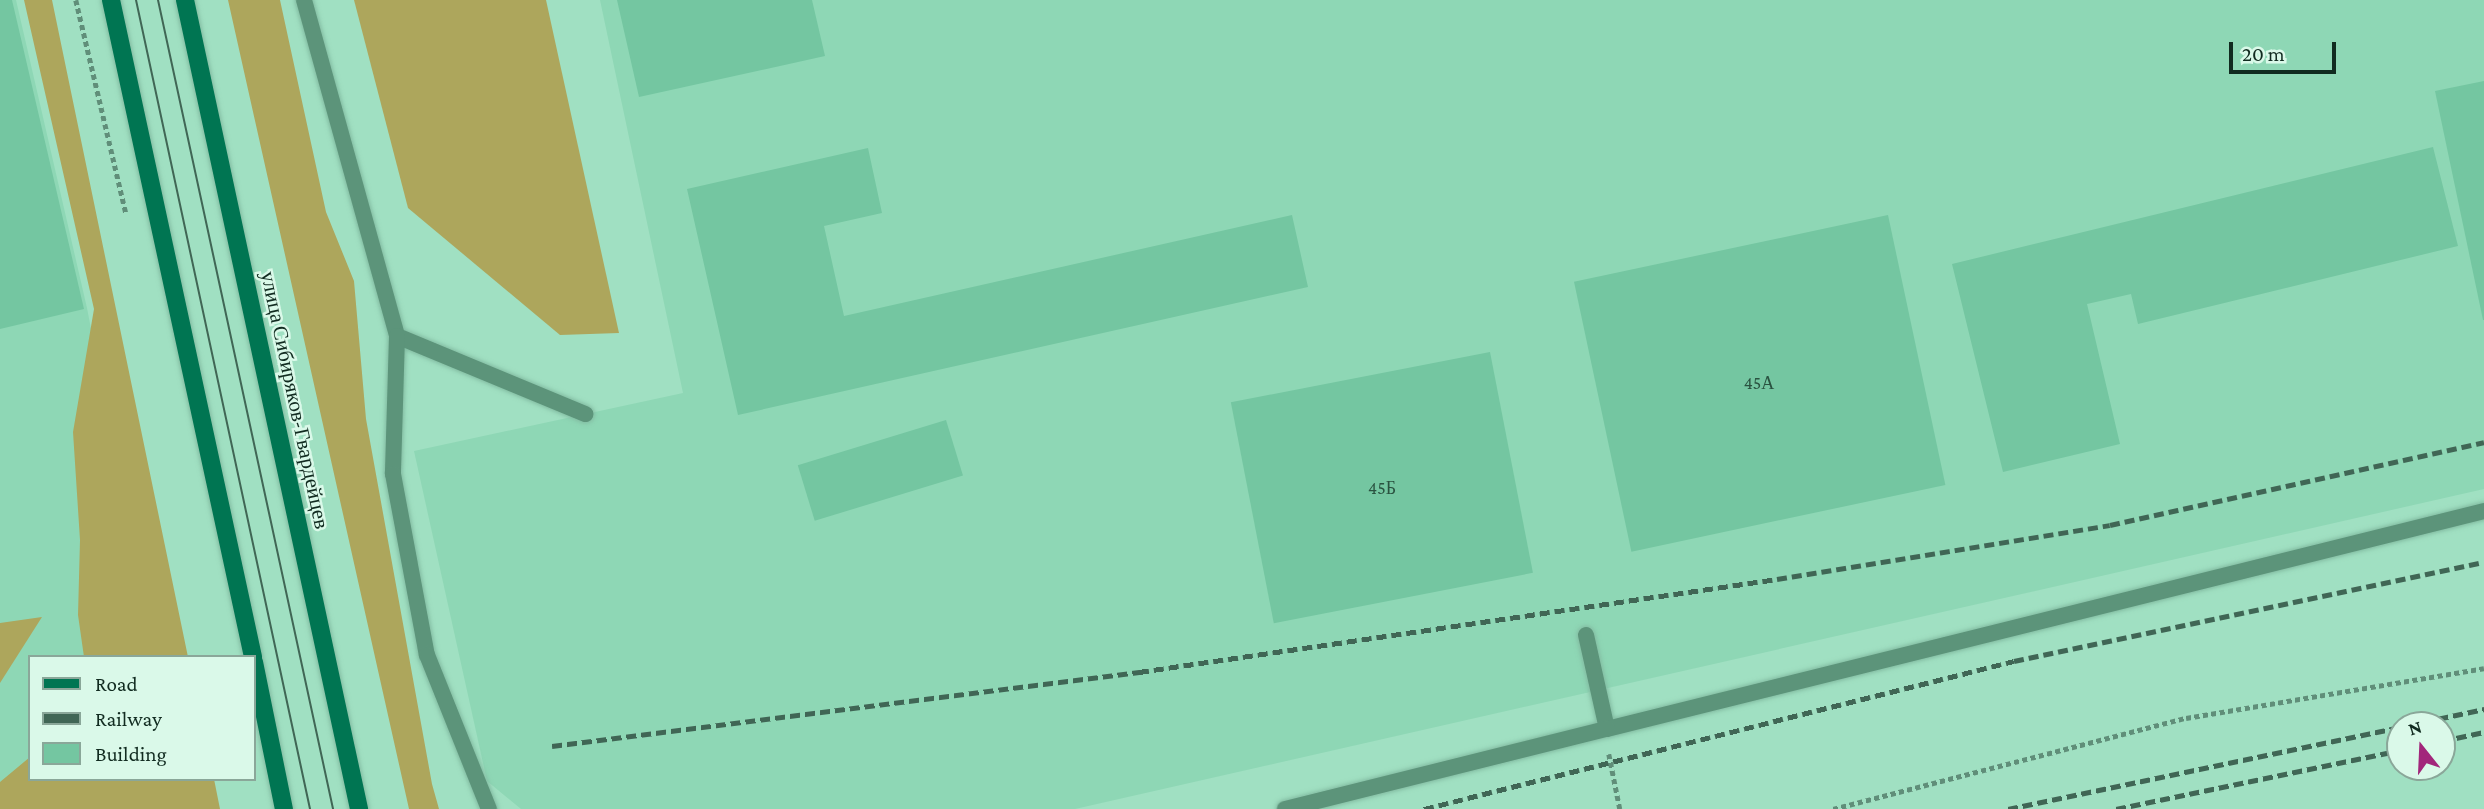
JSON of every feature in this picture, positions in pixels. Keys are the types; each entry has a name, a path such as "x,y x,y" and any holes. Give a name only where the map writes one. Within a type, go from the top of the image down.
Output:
{"main road":[{"path":"111,0 252,655"},
{"name":"улица Сибиряков-Гвардейцев","path":"185,0 359,809"},
{"path":"256,674 284,809"}],"lane":[{"path":"304,0 397,336 393,474 427,655 489,809"},
{"path":"397,336 585,414"},
{"path":"1285,809 2484,511"},
{"path":"1586,635 1607,729"}],"path":[{"path":"1833,809 2186,718 2484,668"},
{"path":"1607,729 1620,809"}],"shaded area":[{"path":"0,0 16,0 87,308 155,655 28,655 28,781 0,809"},
{"path":"24,0 52,0 188,655 84,655 78,615 80,540 73,432 94,309"},
{"path":"228,0 280,0 326,212 354,281 366,419 432,784 439,809 409,809"},
{"path":"354,0 546,0 619,333 560,335 408,208"},
{"path":"600,0 2484,0 2484,489 1075,809 521,809 487,781 414,451 683,393"},
{"path":"42,617 0,683 0,623"},
{"path":"28,759 28,781 214,781 220,809 0,809 0,782"}],"building":[{"path":"0,0 12,0 84,309 0,329"},
{"path":"617,0 812,0 825,56 639,97"},
{"path":"2484,81 2484,320 2483,320 2435,91"},
{"path":"2433,147 2458,246 2138,324 2131,294 2087,304 2120,444 2003,472 1952,264"},
{"path":"868,148 882,213 824,226 844,316 1292,215 1308,287 738,415 687,189"},
{"path":"1888,215 1945,485 1631,552 1574,282"},
{"path":"1490,352 1533,573 1274,623 1231,402"},
{"path":"946,420 963,475 815,521 798,465"}],"tram line":[{"path":"136,0 310,809"},
{"path":"158,0 333,809"}],"railway":[{"path":"552,746 1139,672 1777,579 2110,525 2484,442"},
{"path":"1424,809 2014,661 2484,562"},
{"path":"2456,715 2484,709"},
{"path":"2008,809 2386,730"},
{"path":"2456,738 2484,732"},
{"path":"2116,809 2386,753"}]}
